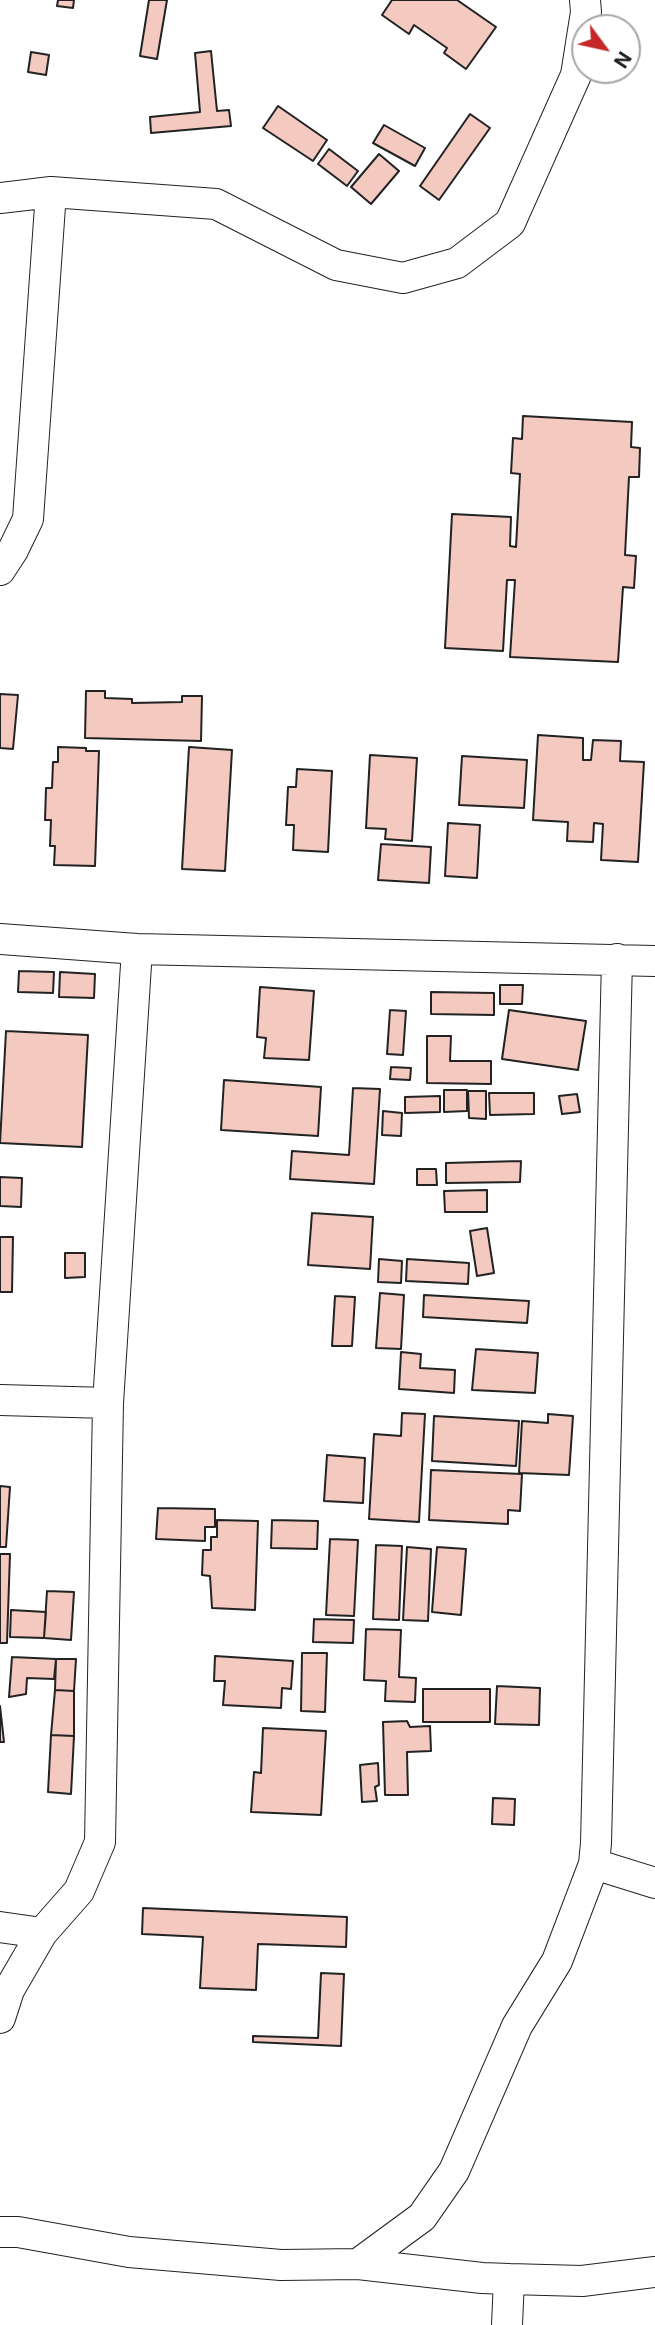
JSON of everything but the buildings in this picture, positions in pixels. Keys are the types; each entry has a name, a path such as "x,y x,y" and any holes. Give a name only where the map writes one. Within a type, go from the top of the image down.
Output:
{"street":[{"path":"0,198 51,192 216,204 336,265 403,278 457,263 510,223 576,75 586,12 585,0"},
{"path":"0,570 28,519 51,192"},
{"path":"0,939 137,949 655,961"},
{"path":"0,2018 9,1990 42,1933 79,1891 100,1842 108,1403 137,949"},
{"path":"358,2264 422,2217 454,2171 517,2026 557,1961 594,1864 617,959"},
{"path":"0,1400 108,1403"},
{"path":"594,1864 655,1883"},
{"path":"0,1927 42,1933"},
{"path":"0,2232 18,2232 143,2253 281,2265 358,2264 482,2278 582,2281 655,2272"},
{"path":"507,2325 509,2279"}]}
